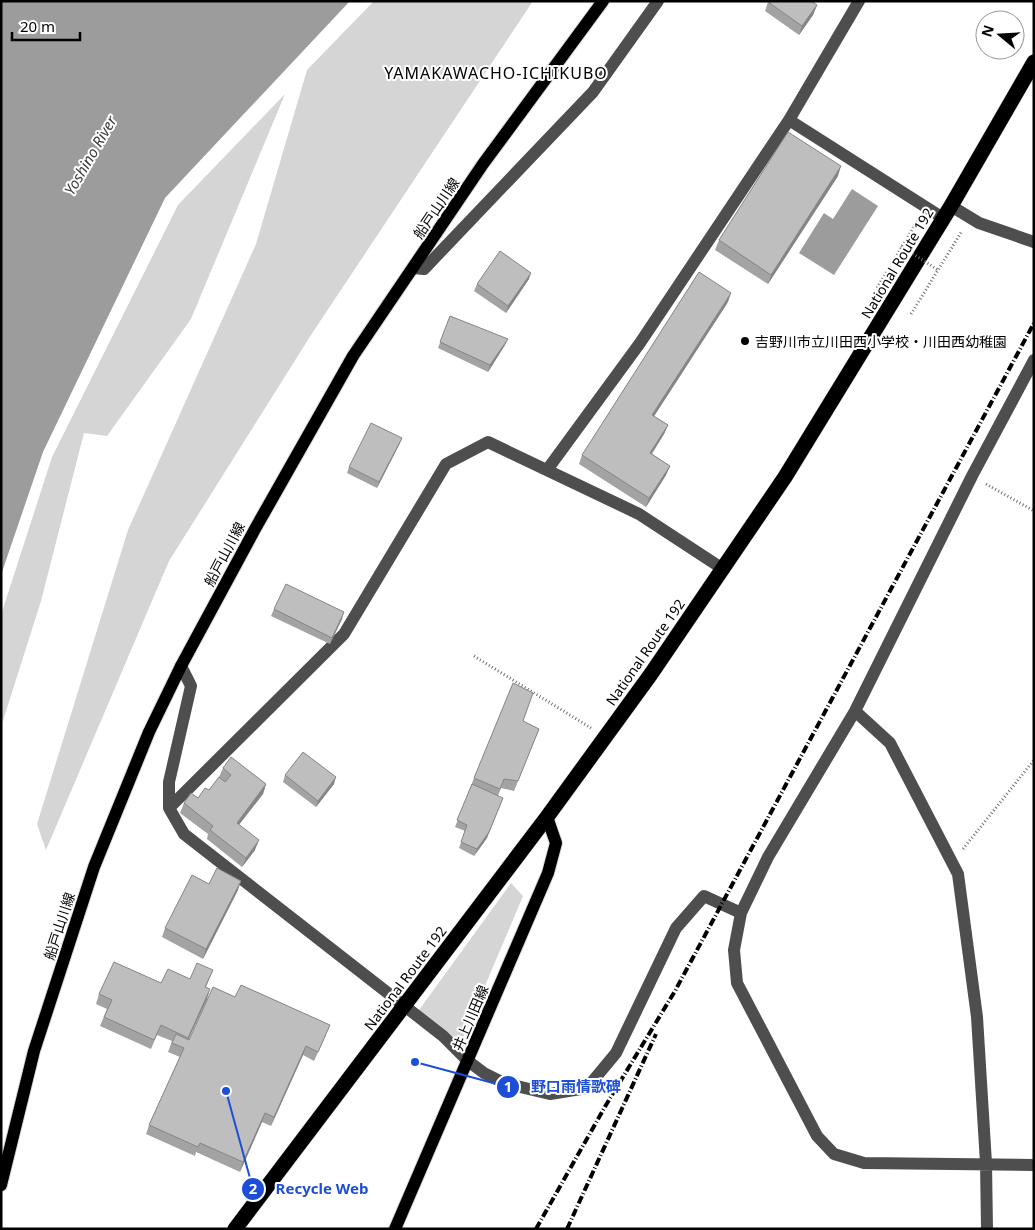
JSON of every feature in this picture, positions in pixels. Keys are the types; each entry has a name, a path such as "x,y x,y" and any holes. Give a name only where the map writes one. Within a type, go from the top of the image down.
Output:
{"highway":[{"name":"National Route 192","path":"236,1229 547,817 651,674 785,478 947,212 1034,62"}],"main road":[{"name":"船戸山川線","path":"1,1185 34,1051 94,867 149,732 181,666 255,529 353,356 483,164 603,1"},
{"name":"井上川田線","path":"395,1229 548,873 556,843 547,817"}],"street":[{"path":"413,268 424,269 593,92 658,1"},
{"path":"547,470 640,343 789,120 859,1"},
{"path":"789,120 947,212 1034,242"},
{"path":"1034,360 972,476 855,711 768,857 741,914 734,950 737,983 817,1136 834,1154 864,1163 1034,1165"},
{"path":"169,808 344,634 446,464 488,442 639,514 722,569"},
{"path":"181,666 190,686 169,782 169,808 184,834 443,1036 468,1061 484,1073 504,1083 550,1094 587,1088 616,1053 676,928 704,896 741,914"},
{"path":"855,711 890,743 958,874 977,1017 986,1163 987,1229"}],"path":[{"path":"880,280 919,219"},
{"path":"911,314 962,231"},
{"path":"901,246 938,270"},
{"path":"972,476 1034,511"},
{"path":"474,656 591,728"},
{"path":"952,863 1034,760"}],"shaded area":[{"path":"374,1 533,1 311,335 169,561 46,850 37,824 128,530 256,244 307,70"},
{"path":"285,94 191,319 107,436 84,433 41,601 1,727 1,615 52,457 178,205"},
{"path":"511,883 523,896 460,1045 419,1010"}],"water":[{"name":"Yoshino River","path":"1,1 350,1 165,198 43,452 1,575"},
{"path":"852,189 878,206 834,275 799,253 824,213 833,219"}],"building":[{"path":"769,1 811,1 817,5 802,26"},
{"path":"788,132 841,166 771,275 719,240"},
{"path":"500,251 531,273 508,306 477,284"},
{"path":"699,272 731,293 652,415 668,425 650,453 670,466 649,498 582,455"},
{"path":"450,316 508,339 490,365 440,342"},
{"path":"371,423 402,438 379,482 349,467"},
{"path":"286,584 344,612 332,638 274,609"},
{"path":"513,683 533,693 523,721 539,729 518,781 504,779 500,789 474,778"},
{"path":"303,752 336,777 318,801 285,775"},
{"path":"231,757 266,784 237,823 259,840 246,858 210,830 213,826 184,803 191,793 198,798 205,788 209,790 219,777 225,782 231,775 223,768"},
{"path":"472,784 503,798 489,832 477,849 461,842 467,825 457,820"},
{"path":"217,868 241,881 206,949 165,928 192,875 209,884"},
{"path":"114,962 161,983 168,969 190,979 197,963 213,970 205,987 210,989 188,1038 161,1025 154,1040 104,1017 112,1000 99,994"},
{"path":"241,985 330,1025 318,1052 306,1046 274,1117 265,1113 243,1162 200,1143 198,1147 149,1125 184,1048 172,1043 176,1034 189,1040 213,987 235,997"}],"railway":[{"path":"536,1229 606,1105 675,991 1034,323"},
{"path":"567,1229 656,1034"}],"place":[{"name":"吉野川市立川田西小学校・川田西幼稚園","path":"745,341"},
{"name":"野口雨情歌碑","path":"415,1062"},
{"name":"Recycle Web","path":"226,1091"}],"district":[{"name":"YAMAKAWACHO-ICHIKUBO","path":"496,73"}]}
